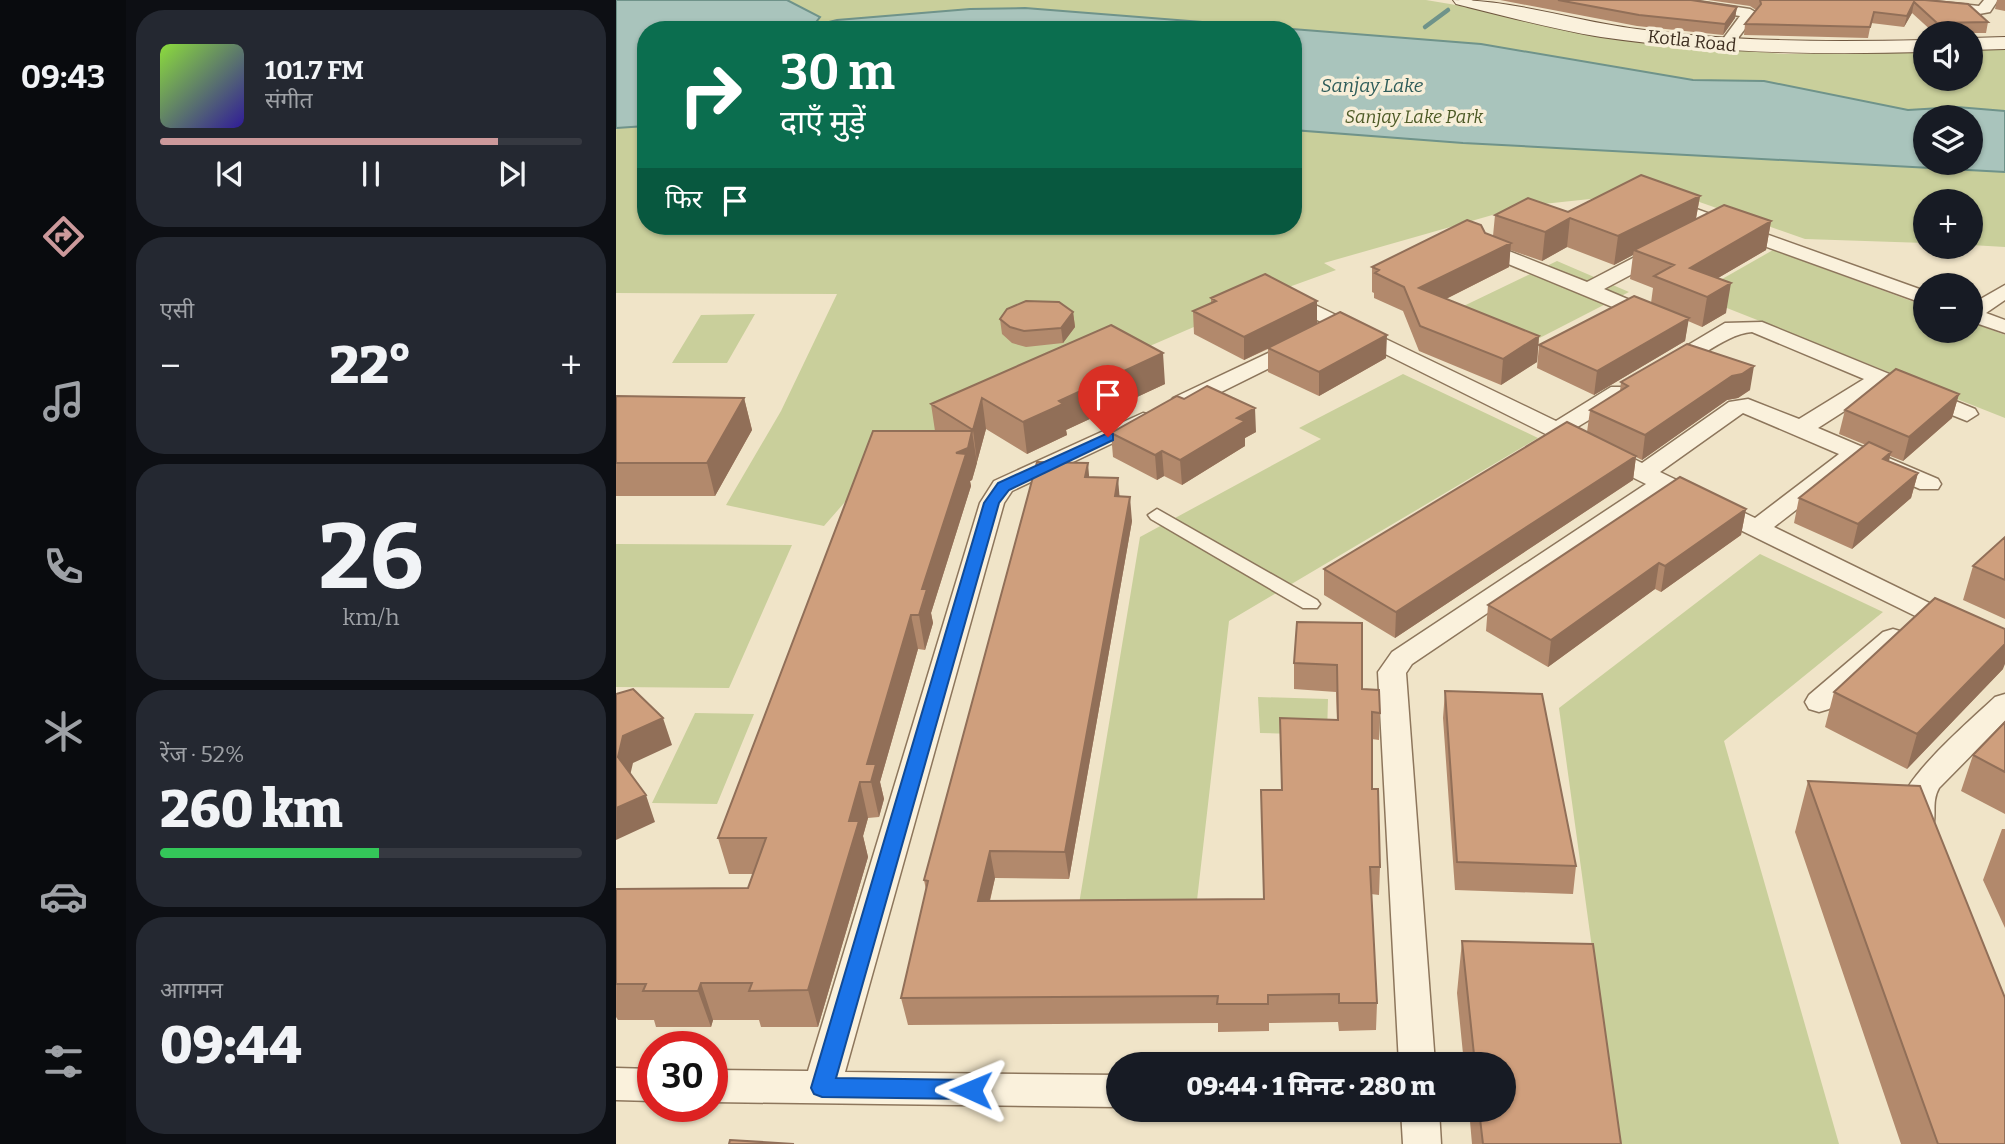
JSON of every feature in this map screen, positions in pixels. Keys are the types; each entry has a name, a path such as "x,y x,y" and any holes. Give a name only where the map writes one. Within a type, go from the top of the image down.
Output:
{"main road":[{"name":"Kotla Road","path":"1465,0 1597,29 1714,44 1785,48 1913,46"},
{"name":"Kotla Road","path":"1493,0 1600,23 1730,39 1778,42 1913,39"},
{"path":"1983,37 2005,36"},
{"path":"1983,44 2005,43"}],"street":[{"path":"1661,0 1734,5 1751,13 1730,39"},
{"path":"1880,0 1985,5 2005,14"},
{"path":"1638,194 1913,294"},
{"path":"1587,290 1717,222"},
{"path":"1491,250 1707,340"},
{"path":"1558,260 1641,295"},
{"path":"1983,306 2005,291"},
{"path":"1275,292 2005,651"},
{"path":"1983,319 2005,327"},
{"path":"822,1088 992,503 1003,486 1226,382 1339,324"},
{"path":"1558,429 1707,340 1732,327 1755,326 1967,414"},
{"path":"1801,428 1882,377"},
{"path":"1416,1052 1391,690 1392,672 1402,658 1653,478 1737,407 1759,410 1929,484"},
{"path":"1756,529 1856,452"},
{"path":"1157,515 1310,604"},
{"path":"1819,702 1924,611"},
{"path":"1929,852 1919,827 1917,800 1928,781 2005,704"},
{"path":"616,1084 637,1085"},
{"path":"728,1086 1106,1091"},
{"path":"1421,1122 1422,1144"}],"green space":[{"name":"Sanjay Lake Park","path":"616,0 1426,0 1708,47 1784,54 1913,52 1913,91 1983,91 1983,50 2005,49 2005,247 1983,246 1983,189 1913,189 1913,243 1805,239 1651,185 1628,195 1524,206 1324,263 1336,270 1275,292 879,463 824,526 726,505 781,411 837,294 616,293"},
{"path":"1773,250 1913,302 1913,343 1983,343 1983,327 2005,335 2005,418 1694,295"},
{"path":"1557,261 1629,292 1520,348 1447,314"},
{"path":"755,314 727,363 672,363 701,315"},
{"path":"1403,374 1538,438 1229,621 1196,909 1079,904 1140,537 1321,439 1299,428"},
{"path":"616,544 792,545 729,688 616,687"},
{"path":"1760,554 1883,612 1724,741 1839,1144 1619,1144 1559,708"},
{"path":"1258,697 1328,699 1327,735 1260,733"},
{"path":"695,713 754,714 717,804 652,803"}],"water":[{"name":"Sanjay Lake","path":"616,0 787,0 820,17 817,21 637,21 637,127 616,128"},
{"name":"Sanjay Lake","path":"1025,8 1190,21 833,21 970,9"},
{"name":"Sanjay Lake","path":"1302,30 1481,44 1693,80 1764,81 1913,110 1913,167 1463,143 1302,131"},
{"name":"Sanjay Lake","path":"1983,109 2005,111 2005,172 1983,171"}],"building":[{"path":"1558,0 1691,0 1737,7 1725,24 1639,15"},
{"path":"1760,0 1925,0 1968,4 1988,22 1935,21 1914,2 1907,16 1874,12 1870,27 1745,24 1761,4"},
{"path":"1641,175 1700,196 1618,236 1570,218 1545,232 1495,215 1528,198 1568,212"},
{"path":"1724,205 1771,221 1690,268 1731,283 1707,297 1654,276 1674,265 1634,250"},
{"path":"1467,220 1481,225 1485,233 1511,243 1419,288 1539,336 1503,359 1420,326 1404,287 1375,273 1379,270 1372,267"},
{"path":"1265,274 1317,301 1244,337 1193,311 1216,301 1211,298"},
{"path":"1634,296 1689,318 1597,371 1539,345"},
{"path":"1026,301 1059,302 1073,312 1061,328 1024,331 1010,327 1000,319 1007,309"},
{"path":"1340,312 1387,335 1319,372 1268,348"},
{"path":"1111,325 1163,353 1059,401 1063,404 1023,422 982,398 973,430 931,404"},
{"path":"1687,344 1754,366 1742,374 1732,376 1645,435 1590,410 1628,386 1621,382"},
{"path":"1896,369 1959,394 1909,437 1845,410"},
{"path":"1207,386 1255,408 1237,418 1245,421 1180,460 1162,451 1155,455 1111,433 1177,396 1184,399"},
{"path":"616,396 744,398 707,463 616,463"},
{"path":"1567,422 1636,456 1396,612 1324,569"},
{"path":"873,431 972,431 968,448 956,453 966,454 922,589 927,589 919,615 911,615 867,764 876,764 871,782 860,782 849,821 859,821 808,990 749,991 752,983 701,983 698,991 643,991 646,984 616,984 616,889 748,888 766,838 718,838"},
{"path":"1869,442 1891,452 1883,459 1918,473 1858,524 1799,498"},
{"path":"1037,462 1088,463 1085,477 1118,478 1115,496 1130,497 1065,852 990,851 978,901 1264,899 1261,790 1282,790 1280,718 1338,720 1337,665 1294,663 1297,622 1362,623 1362,689 1379,690 1380,713 1372,712 1372,789 1378,789 1380,867 1370,867 1377,1003 1339,1003 1339,994 1268,995 1268,1004 1217,1004 1218,996 901,998 928,881 924,880"},
{"path":"1680,477 1746,509 1665,566 1659,563 1551,640 1488,605"},
{"path":"2005,537 2005,580 1973,566"},
{"path":"1935,598 2005,629 2005,644 1917,734 1834,692"},
{"path":"633,689 663,718 623,736 618,757 646,795 616,808 616,694"},
{"path":"1445,691 1542,694 1576,866 1457,862"},
{"path":"2005,722 2005,772 1973,755"},
{"path":"1808,781 1920,786 2005,998 2005,1144 1938,1144"},
{"path":"1462,941 1593,944 1621,1144 1483,1144 1480,1122 1516,1122 1516,1052 1474,1052"},
{"path":"730,1140 794,1144 729,1144"}],"waterway":[{"path":"1425,27 1448,10"}],"route":[{"path":"971,1090 822,1088 992,503 1003,486 1108,437"}]}
